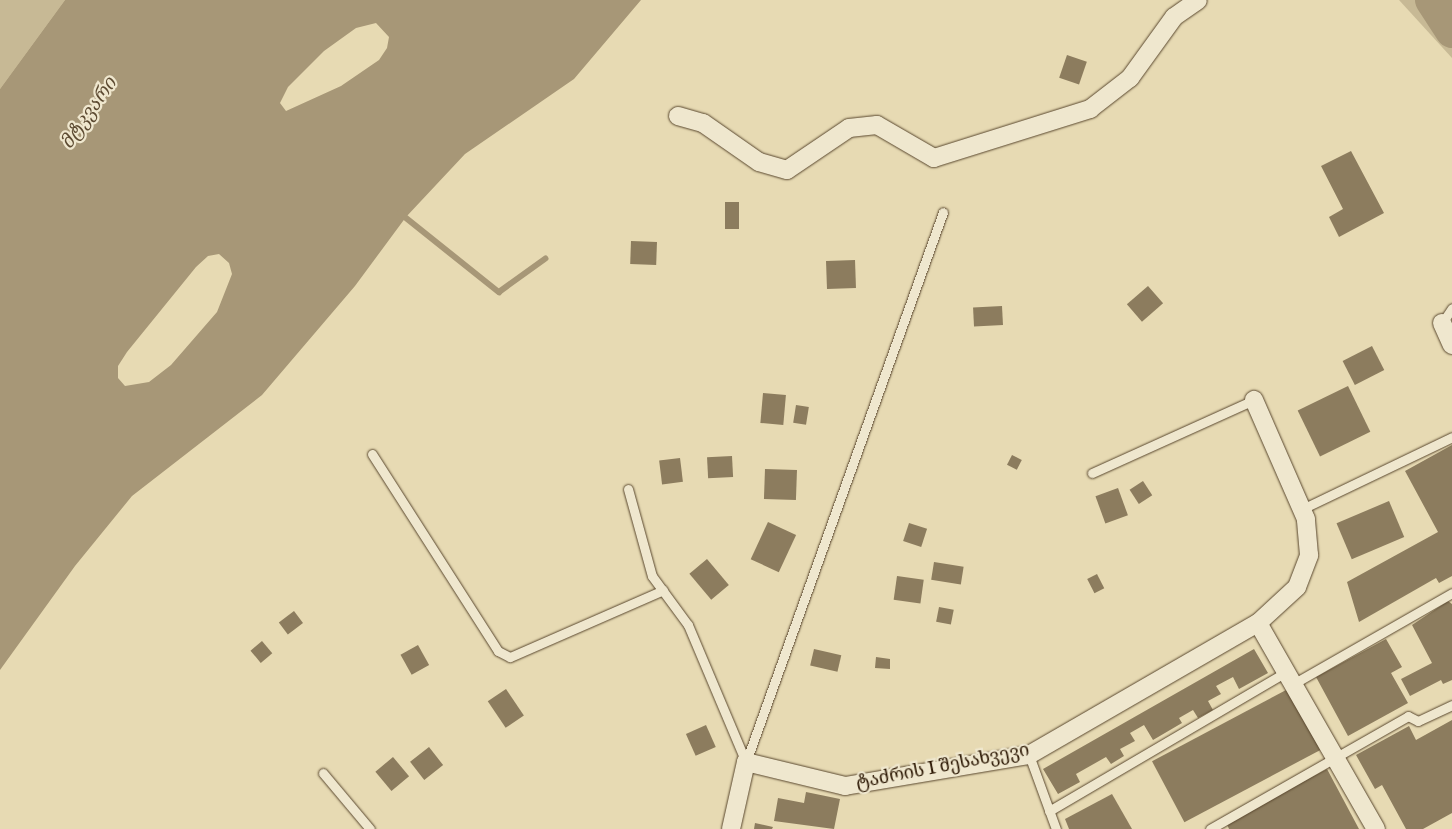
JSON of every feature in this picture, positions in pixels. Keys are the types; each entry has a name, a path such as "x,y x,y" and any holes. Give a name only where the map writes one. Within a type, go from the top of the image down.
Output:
{"street":[{"path":"678,116 703,123 758,162 787,170 850,128 877,125 934,158 1090,108 1130,78 1174,17 1198,0"},
{"path":"1442,323 1452,345"},
{"name":"ტაძრის I შესახვევი","path":"746,762 845,786 1029,755 1258,623 1297,587 1309,555 1302,509 1254,400"},
{"path":"1258,623 1376,829"},
{"path":"731,829 746,762"}],"lane":[{"path":"746,762 944,212"},
{"path":"1442,323 1452,308"},
{"path":"1092,473 1254,400"},
{"path":"1302,509 1452,437"},
{"path":"372,454 498,651 510,657 663,590"},
{"path":"628,489 652,576 688,625 746,762"},
{"path":"1049,810 1290,678 1452,593"},
{"path":"1210,829 1408,716 1418,722 1452,705"},
{"path":"1029,755 1056,829"},
{"path":"323,773 370,829"}],"shaded area":[{"path":"0,0 65,0 0,89"},
{"path":"1399,0 1452,0 1452,58"}],"water":[{"name":"მტკვარი","path":"65,0 641,0 574,79 465,154 406,217 355,286 262,395 132,496 75,566 0,670 0,89","holes":["376,23 389,37 387,48 379,60 341,86 286,111 280,103 288,87 324,51 356,28","219,254 229,263 232,274 217,312 171,365 149,382 125,386 118,378 118,366 127,352 196,267 208,256"]}],"building":[{"path":"1067,55 1087,62 1079,85 1059,78"},
{"path":"1351,151 1384,213 1339,237 1329,217 1343,209 1321,166"},
{"path":"725,202 739,202 739,229 725,229"},
{"path":"631,241 657,242 656,265 630,264"},
{"path":"855,260 856,288 827,289 826,261"},
{"path":"1148,286 1163,303 1142,322 1127,304"},
{"path":"1002,306 1003,325 974,326 973,308"},
{"path":"1372,346 1384,370 1355,385 1343,361"},
{"path":"1348,386 1370,432 1320,456 1298,411"},
{"path":"763,393 786,395 783,425 760,423"},
{"path":"796,405 809,407 806,425 793,423"},
{"path":"1452,445 1452,576 1439,583 1436,578 1359,622 1347,582 1438,532 1405,471"},
{"path":"1012,455 1022,460 1017,470 1007,465"},
{"path":"732,456 733,477 708,478 707,457"},
{"path":"680,458 683,482 662,484 659,461"},
{"path":"765,469 797,470 796,500 764,499"},
{"path":"1143,481 1152,495 1139,504 1130,490"},
{"path":"1118,488 1128,515 1105,523 1095,496"},
{"path":"1389,501 1404,537 1352,559 1337,523"},
{"path":"768,522 796,535 779,572 751,559"},
{"path":"909,523 927,529 921,547 903,541"},
{"path":"707,559 729,585 711,600 689,574"},
{"path":"934,562 964,567 961,584 931,580"},
{"path":"1097,574 1104,588 1094,593 1087,579"},
{"path":"897,576 924,580 920,604 894,600"},
{"path":"1448,601 1452,604 1452,680 1443,684 1441,680 1410,696 1401,679 1432,663 1412,625"},
{"path":"939,607 954,610 951,625 936,622"},
{"path":"294,611 303,623 288,634 279,622"},
{"path":"1386,639 1402,667 1391,673 1408,703 1348,736 1316,677"},
{"path":"262,641 272,653 261,663 251,651"},
{"path":"418,645 429,665 412,675 401,655"},
{"path":"814,649 841,655 837,672 810,666"},
{"path":"1254,649 1268,673 1239,689 1233,677 1216,686 1221,694 1208,701 1213,710 1198,718 1193,710 1179,718 1182,723 1153,740 1144,725 1130,733 1135,741 1120,749 1124,756 1111,764 1106,757 1076,774 1080,782 1058,794 1043,769"},
{"path":"876,657 890,659 890,669 875,668"},
{"path":"506,689 524,716 506,728 488,701"},
{"path":"1288,689 1320,750 1184,822 1152,761"},
{"path":"1452,720 1452,813 1423,829 1406,829 1382,785 1375,789 1356,755 1409,726 1416,740"},
{"path":"706,725 716,747 696,756 686,734"},
{"path":"429,747 443,765 424,780 410,762"},
{"path":"393,757 409,776 391,791 375,772"},
{"path":"1327,769 1359,829 1229,829 1226,822"},
{"path":"806,792 840,799 834,829 774,821 778,798 804,803"},
{"path":"1112,794 1132,829 1069,829 1065,819"},
{"path":"755,823 773,827 772,829 754,829"}],"waterway":[{"path":"1432,0 1452,31"},
{"path":"400,213 499,292 545,259"}]}
